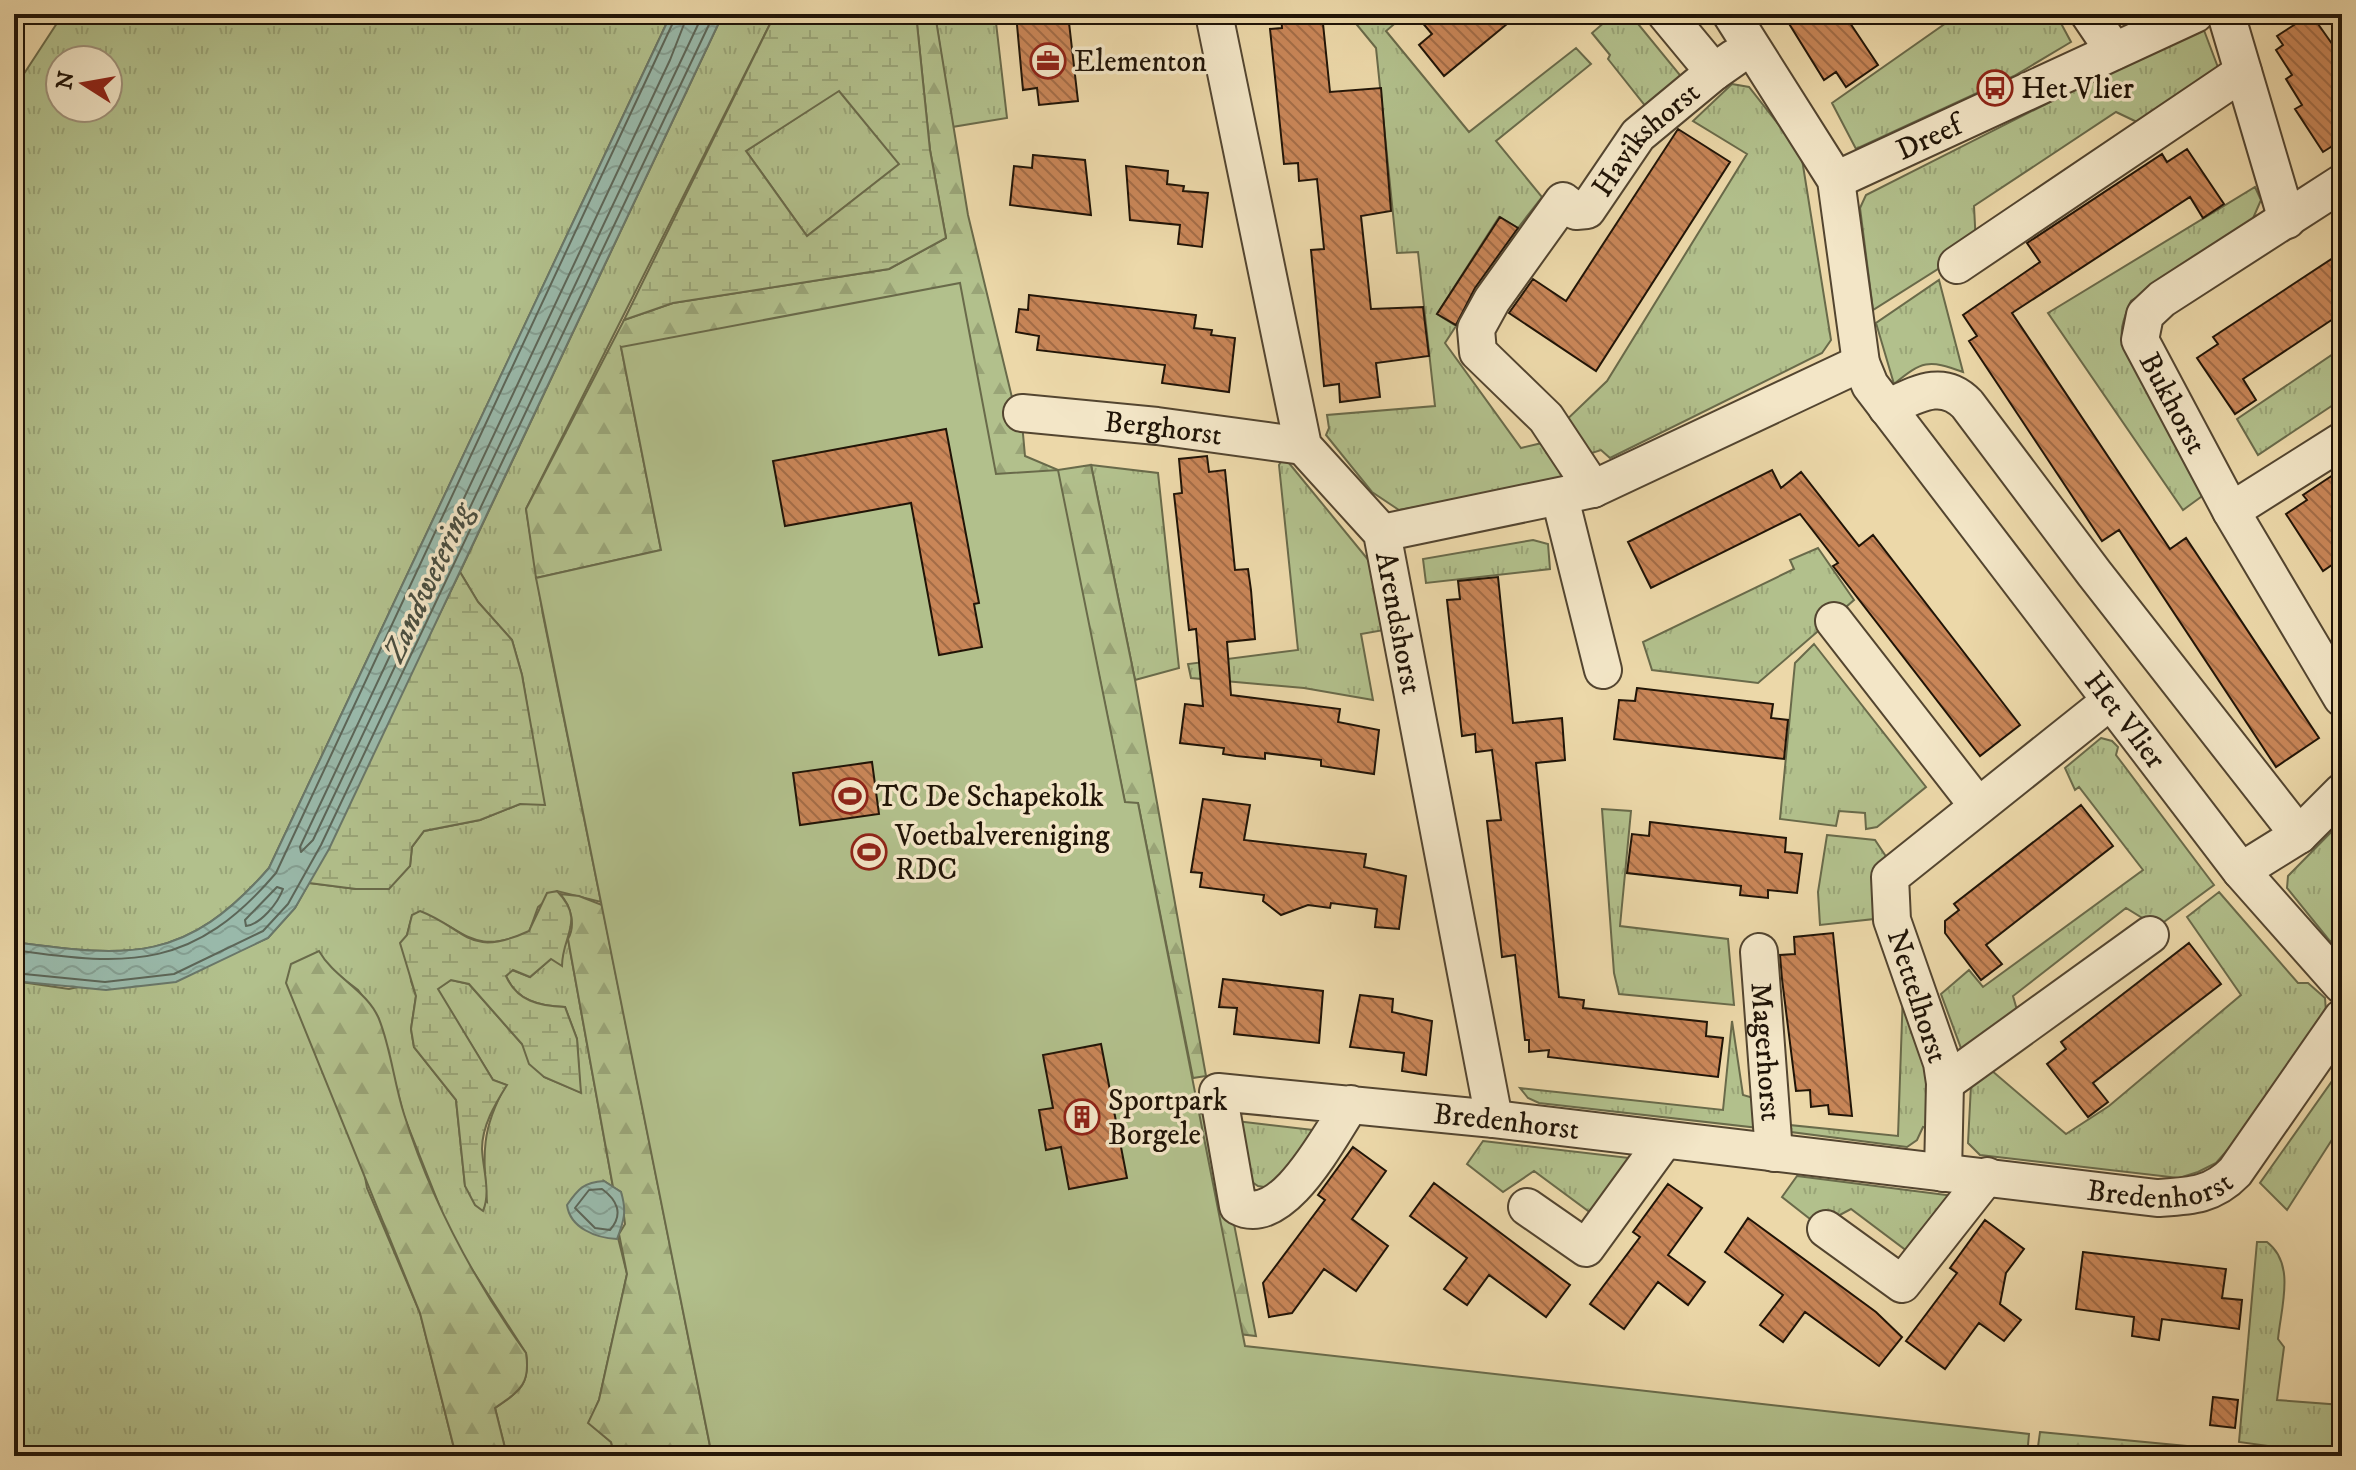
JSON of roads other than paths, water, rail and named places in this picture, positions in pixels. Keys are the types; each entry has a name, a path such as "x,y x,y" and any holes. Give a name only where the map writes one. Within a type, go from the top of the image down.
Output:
{"street":[{"path":"1214,14 1303,446"},
{"path":"1666,14 1714,72 1752,46"},
{"name":"Het Vlier","path":"1731,14 1836,180 1861,363 1870,385 2241,871 2342,985"},
{"path":"2089,14 2114,51"},
{"name":"Dreef","path":"1836,180 2195,14"},
{"path":"2226,14 2287,220"},
{"name":"Havikshorst","path":"1603,670 1577,493 1546,418 1478,352 1476,329 1540,229 1563,201 1576,211 1587,210 1638,135 1714,72"},
{"path":"1957,265 2243,72"},
{"name":"Bukhorst","path":"2336,674 2231,511 2140,340 2145,315 2162,299 2342,183"},
{"path":"1382,533 1577,493 1861,363"},
{"path":"1887,408 1939,389 1955,392 1967,404 2299,835"},
{"name":"Berghorst","path":"1022,413 1157,426 1303,446"},
{"path":"2231,511 2342,441"},
{"name":"Arendshorst","path":"1303,446 1382,533 1494,1119"},
{"path":"1834,621 1978,806"},
{"name":"Nettelhorst","path":"1943,1173 1945,1083 1942,1063 1892,920 1890,877 2109,702"},
{"path":"2241,871 2299,835 2342,792"},
{"name":"Nettelhorst","path":"1945,1083 2150,935"},
{"name":"Magerhorst","path":"1759,952 1774,1153"},
{"name":"Bredenhorst","path":"1351,1104 2157,1198 2205,1194 2220,1188 2252,1151 2342,1018"},
{"path":"1527,1207 1586,1248 1663,1142"},
{"path":"1826,1229 1902,1284 1987,1176"}],"water":[{"name":"Zandwetering","path":"671,14 723,14 329,849 295,908 268,938 176,982 106,990 14,981 14,942 91,951 154,947 210,922 239,899 269,868"},
{"path":"604,1181 621,1192 623,1199 624,1216 617,1239 579,1226 567,1205 582,1187"}],"place":[{"name":"Elementon","path":"1048,61"},
{"name":"Het Vlier","path":"1995,88"},
{"name":"TC De Schapekolk","path":"850,796"},
{"name":"Voetbalvereniging RDC","path":"869,852"},
{"name":"Sportpark Borgele","path":"1082,1117"}]}
